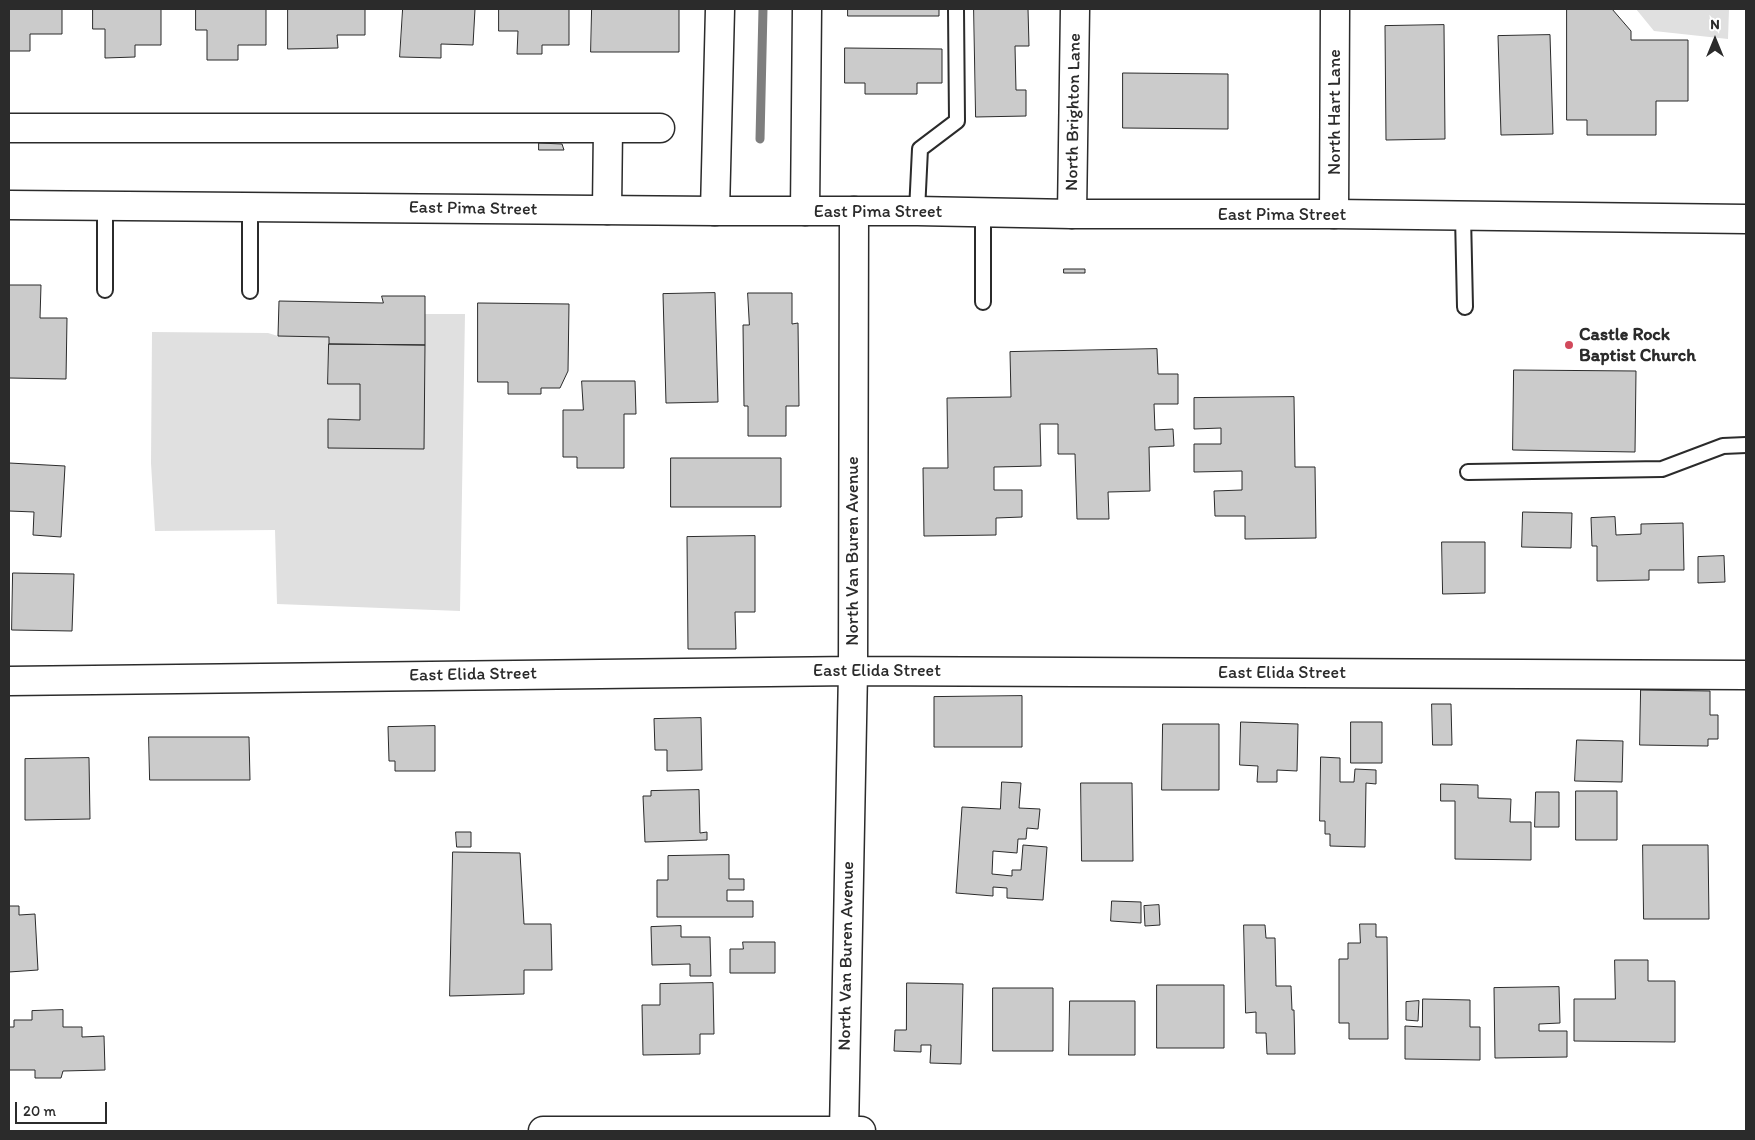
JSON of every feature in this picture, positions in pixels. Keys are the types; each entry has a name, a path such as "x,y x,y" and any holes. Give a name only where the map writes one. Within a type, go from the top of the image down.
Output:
{"street":[{"path":"715,211 720,9"},
{"path":"804,211 808,9"},
{"name":"North Brighton Lane","path":"1072,214 1075,9"},
{"name":"North Hart Lane","path":"1334,214 1335,9"},
{"path":"9,128 660,128"},
{"path":"607,210 608,128"},
{"name":"East Pima Street","path":"9,206 917,211 1072,214 1334,214 1746,219"},
{"name":"North Van Buren Avenue","path":"844,1131 853,671 854,211"},
{"name":"East Elida Street","path":"9,681 853,671 1746,675"},
{"path":"543,1131 862,1131"}],"lane":[{"path":"917,211 920,148 957,121 956,9"},
{"path":"105,206 105,290"},
{"path":"250,207 250,290"},
{"path":"982,302 983,213"},
{"path":"1463,216 1465,307"},
{"path":"1468,472 1662,469 1722,446 1746,445"}],"shaded area":[{"path":"1636,9 1729,9 1728,39 1654,31"},
{"path":"425,314 465,314 460,611 277,604 275,530 155,531 151,463 152,332 268,333 278,336 329,337 328,383 360,384 360,420 328,419 328,448 424,449"}],"building":[{"path":"9,9 62,9 62,34 30,34 30,51 9,51"},
{"path":"93,9 161,9 161,45 135,45 135,57 105,58 105,29 93,29"},
{"path":"196,9 266,9 266,45 238,45 238,60 207,60 207,30 196,30"},
{"path":"288,9 365,9 365,35 337,35 338,48 288,49"},
{"path":"403,9 475,9 473,45 441,44 441,58 400,57"},
{"path":"499,9 569,9 569,45 542,45 542,54 517,54 518,31 499,31"},
{"path":"592,9 679,9 679,52 591,52"},
{"path":"848,9 939,9 939,16 848,16"},
{"path":"974,9 1028,9 1029,46 1015,46 1016,90 1026,90 1026,116 976,117"},
{"path":"1567,9 1612,9 1631,31 1631,40 1688,40 1688,101 1656,101 1656,135 1587,135 1587,120 1567,120"},
{"path":"1444,25 1445,139 1386,140 1385,26"},
{"path":"1550,35 1553,134 1501,135 1498,36"},
{"path":"845,48 942,49 942,83 917,83 917,94 865,94 865,83 845,83"},
{"path":"1123,73 1228,74 1228,129 1123,128"},
{"path":"539,143 562,144 564,150 539,150"},
{"path":"1064,269 1085,269 1085,273 1064,273"},
{"path":"9,285 41,285 40,318 67,318 66,379 9,378"},
{"path":"715,293 718,402 666,403 663,294"},
{"path":"748,293 792,293 792,324 798,323 799,406 786,406 786,436 748,436 748,406 744,406 743,325 749,325"},
{"path":"382,296 425,296 425,345 329,344 329,337 278,336 279,301 383,303"},
{"path":"478,303 569,304 568,371 560,388 541,388 541,394 508,394 508,382 478,382"},
{"path":"329,344 425,345 424,449 328,448 328,419 360,420 360,384 328,384"},
{"path":"1157,349 1158,374 1178,374 1178,404 1154,404 1155,430 1173,429 1174,446 1149,447 1150,491 1108,492 1109,519 1077,519 1075,454 1058,454 1058,424 1040,424 1041,466 994,467 994,490 1022,490 1022,517 996,518 996,535 924,536 923,468 948,468 947,398 1011,397 1010,352"},
{"path":"1514,370 1636,371 1635,452 1513,450"},
{"path":"582,381 635,381 636,414 624,414 624,468 577,468 577,457 563,457 563,410 583,410"},
{"path":"1294,397 1295,467 1315,467 1316,538 1245,539 1245,516 1215,516 1214,491 1242,490 1242,471 1194,472 1194,444 1221,444 1221,428 1194,429 1194,398"},
{"path":"671,458 781,458 781,507 671,507"},
{"path":"9,463 65,466 61,537 33,535 34,512 9,511"},
{"path":"1523,512 1572,513 1571,548 1522,547"},
{"path":"1615,517 1616,535 1641,534 1641,524 1683,523 1684,570 1649,570 1649,580 1597,581 1597,546 1592,546 1591,518"},
{"path":"755,536 755,612 735,612 736,649 688,649 687,537"},
{"path":"1442,542 1485,542 1485,593 1443,594"},
{"path":"1724,556 1725,582 1698,583 1698,557"},
{"path":"13,573 74,574 72,631 12,630"},
{"path":"1641,690 1710,691 1710,715 1718,715 1718,739 1708,739 1708,746 1640,745"},
{"path":"1022,696 1022,747 934,747 934,697"},
{"path":"1432,704 1451,704 1452,745 1433,745"},
{"path":"701,718 702,770 667,771 667,750 655,750 654,719"},
{"path":"1241,722 1298,724 1297,771 1277,770 1277,782 1257,782 1258,766 1240,765"},
{"path":"1351,722 1382,722 1382,763 1351,763"},
{"path":"1163,724 1219,724 1219,790 1162,790"},
{"path":"435,726 435,771 395,771 395,761 389,761 388,727"},
{"path":"149,737 249,737 250,780 150,780"},
{"path":"1577,740 1623,741 1622,782 1575,781"},
{"path":"1321,757 1340,758 1340,782 1354,782 1355,769 1376,770 1376,784 1366,783 1365,847 1330,846 1330,834 1325,834 1325,821 1320,821"},
{"path":"89,758 90,819 25,820 25,759"},
{"path":"1002,782 1021,783 1019,808 1040,809 1038,829 1027,828 1026,839 1018,839 1017,853 993,851 992,874 1012,876 1012,870 1021,870 1023,845 1047,847 1043,900 1007,898 1007,888 993,887 993,896 956,893 962,807 1000,809"},
{"path":"1081,783 1132,783 1133,861 1082,861"},
{"path":"1441,784 1478,785 1478,798 1511,799 1510,822 1531,822 1531,860 1455,859 1455,801 1441,801"},
{"path":"699,790 700,833 707,832 707,840 645,842 643,796 651,796 651,791"},
{"path":"1576,791 1617,791 1617,840 1576,840"},
{"path":"1536,792 1559,792 1559,827 1535,827"},
{"path":"456,832 471,832 471,847 457,847"},
{"path":"1643,845 1708,845 1709,919 1644,919"},
{"path":"453,852 520,853 524,924 551,924 552,970 524,970 524,994 450,996"},
{"path":"729,855 729,879 744,879 744,890 727,890 727,901 753,901 753,917 657,917 657,880 668,880 668,856"},
{"path":"1112,901 1141,902 1141,923 1111,921"},
{"path":"1159,905 1160,925 1145,926 1144,906"},
{"path":"9,906 19,906 19,915 35,914 38,970 9,972"},
{"path":"1360,924 1376,924 1376,937 1387,937 1388,1039 1349,1039 1349,1023 1339,1023 1339,959 1348,959 1348,943 1360,943"},
{"path":"1244,925 1265,925 1266,938 1275,938 1276,986 1291,986 1292,1010 1294,1010 1295,1054 1267,1054 1266,1033 1256,1033 1256,1012 1246,1013"},
{"path":"681,926 681,937 710,937 711,976 690,976 690,964 652,965 651,927"},
{"path":"743,942 775,942 775,973 730,973 730,949 743,949"},
{"path":"1615,960 1648,960 1648,981 1675,981 1675,1042 1574,1041 1574,999 1615,999"},
{"path":"713,983 714,1034 700,1034 700,1054 643,1055 642,1005 660,1005 660,984"},
{"path":"907,983 963,984 961,1064 930,1063 931,1045 921,1045 921,1052 894,1051 895,1030 906,1030"},
{"path":"1157,985 1224,985 1224,1048 1157,1048"},
{"path":"1559,987 1560,1023 1539,1024 1539,1031 1567,1031 1567,1057 1495,1058 1494,988"},
{"path":"993,988 1053,988 1053,1051 993,1051"},
{"path":"1423,999 1470,1000 1470,1027 1480,1027 1480,1060 1405,1059 1405,1026 1422,1027"},
{"path":"1070,1001 1135,1001 1135,1055 1069,1055"},
{"path":"1419,1001 1418,1021 1406,1020 1406,1002"},
{"path":"63,1010 63,1027 82,1027 82,1037 104,1036 105,1070 63,1071 61,1078 35,1078 35,1070 9,1070 9,1027 14,1027 14,1020 32,1020 32,1011"}],"waterway":[{"path":"760,139 763,9"}],"place":[{"name":"Castle Rock Baptist Church","path":"1569,345"}]}
